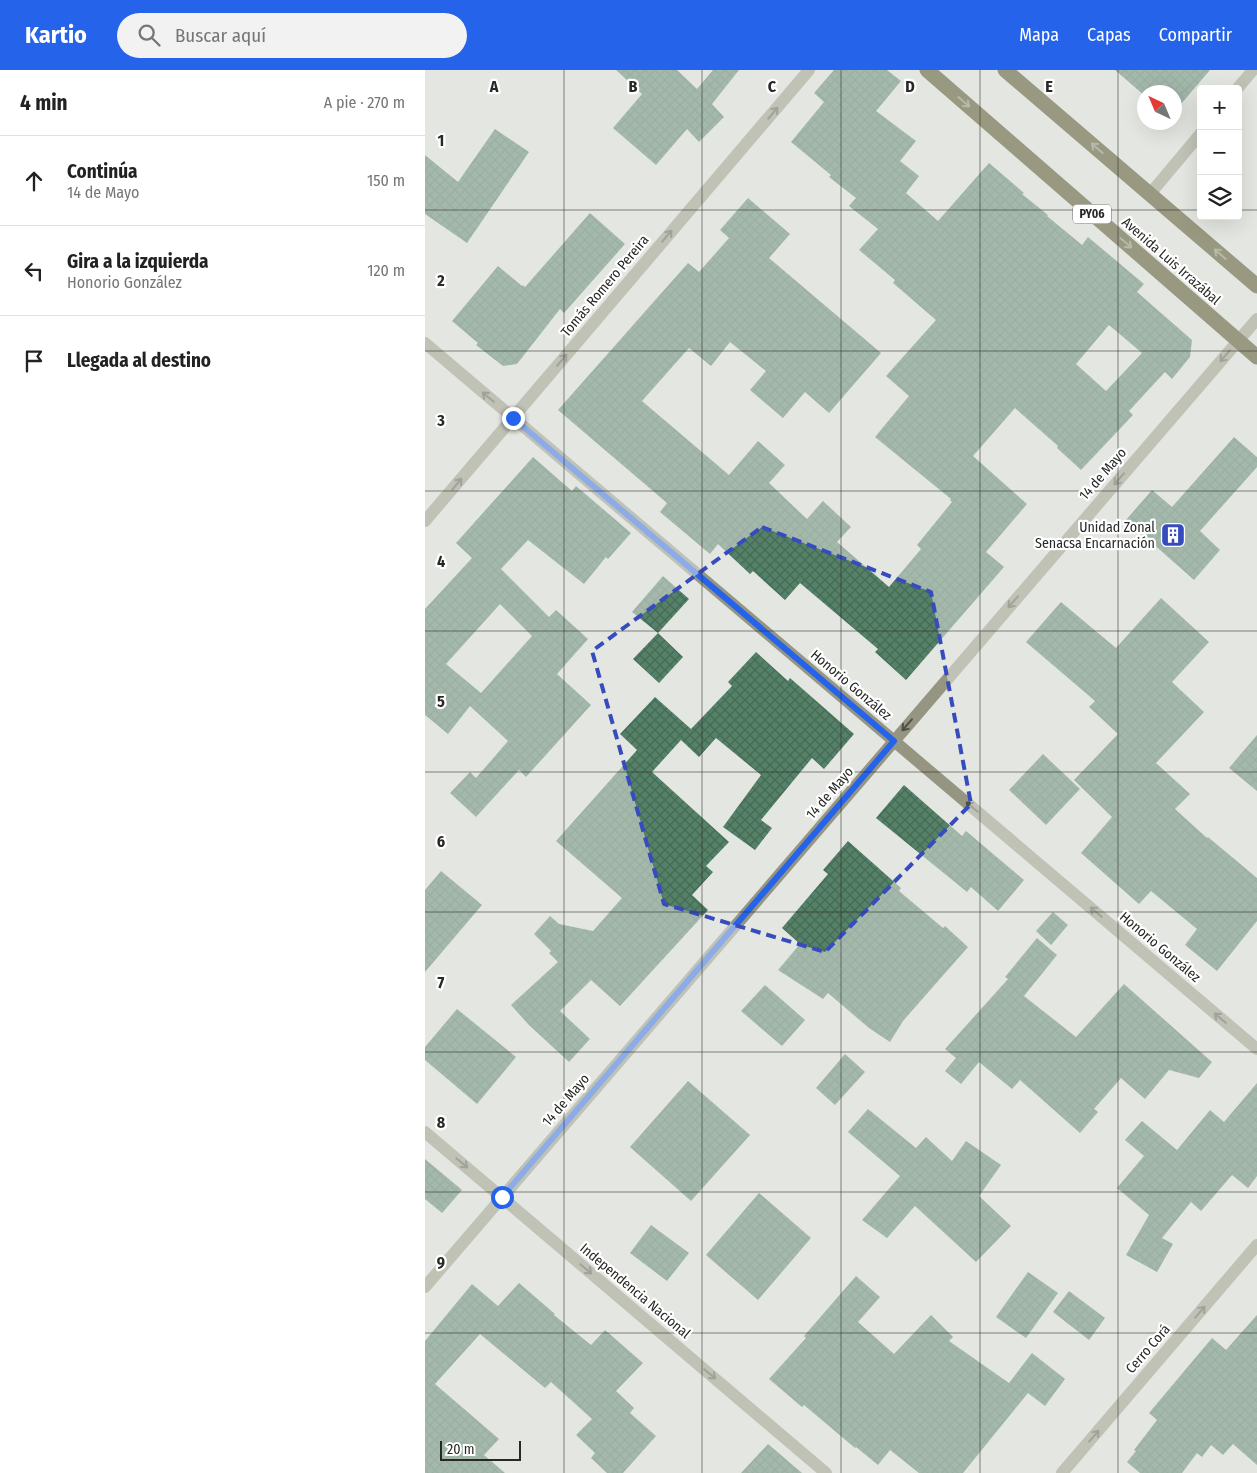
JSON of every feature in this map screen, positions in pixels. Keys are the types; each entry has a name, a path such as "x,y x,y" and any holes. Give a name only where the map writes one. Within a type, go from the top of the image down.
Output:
{"highway":[{"name":"Avenida Luis Irrazábal","path":"927,70 1257,357"},
{"path":"1005,70 1257,286"}],"street":[{"name":"Tomás Romero Pereira","path":"425,521 809,70"},
{"path":"1240,85 1253,70"},
{"path":"1150,194 1197,138"},
{"name":"14 de Mayo","path":"425,1286 1257,319"},
{"name":"Honorio González","path":"425,343 1257,1049"},
{"name":"Independencia Nacional","path":"425,1132 826,1473"},
{"name":"Cerro Corá","path":"1062,1473 1257,1245"}],"highlighted area":[{"path":"762,527 931,592 971,804 825,952 664,904 592,651"}],"building":[{"path":"616,70 677,70 697,89 713,70 739,70 712,104 724,117 699,142 687,129 656,165 613,128 642,94"},
{"path":"834,70 887,70 901,81 876,111 916,141 900,161 919,176 906,193 938,221 989,163 1082,245 1088,237 1144,284 1137,292 1192,340 1190,357 1172,379 1165,372 1129,411 1133,415 1081,470 1057,448 1058,446 1015,408 973,456 1027,504 986,552 1004,567 906,680 875,652 878,649 800,583 785,600 753,571 750,574 718,544 710,554 660,512 667,503 558,410 688,263 699,272 729,238 720,230 748,198 790,234 769,258 881,353 829,413 805,392 783,418 750,390 766,371 730,342 711,366 689,348 642,401 729,475 758,441 785,465 769,483 807,519 823,501 851,527 837,542 889,587 921,549 917,545 952,502 951,499 875,437 909,396 886,376 936,320 893,283 895,280 859,250 878,229 849,206 856,198 829,177 831,175 791,142 824,102 814,93","holes":["1109,325 1142,353 1106,391 1076,364"]},
{"path":"1115,70 1210,70 1182,103 1182,85 1137,85 1137,89"},
{"path":"495,129 529,152 467,243 425,214 425,155 458,182"},
{"path":"590,213 625,244 564,313 560,309 517,364 503,366 476,345 478,343 452,321 498,266 525,287"},
{"path":"1234,437 1257,457 1257,467 1200,531 1220,550 1194,580 1126,520 1152,490 1172,507"},
{"path":"533,457 572,491 576,486 631,533 608,559 606,557 584,584 528,540 501,569 549,617 556,610 588,639 557,674 591,705 526,777 519,770 476,817 450,793 470,772 476,778 508,741 470,706 448,734 425,715 425,609 472,558 456,543","holes":["500,604 532,636 481,693 446,664"]},
{"path":"663,576 689,599 658,633 632,612"},
{"path":"1161,598 1209,642 1172,682 1204,712 1156,763 1190,794 1175,809 1207,838 1257,878 1257,921 1217,971 1185,945 1197,929 1151,891 1139,904 1081,853 1112,817 1074,780 1118,734 1089,707 1095,701 1026,642 1061,602 1116,648"},
{"path":"658,633 683,657 659,683 633,659"},
{"path":"756,652 788,681 790,678 854,734 824,769 812,758 761,820 772,828 755,850 723,827 761,775 716,738 699,757 681,740 652,772 729,842 706,866 713,872 692,895 708,910 620,1006 591,980 560,1011 590,1039 569,1062 529,1025 511,1005 558,962 549,953 551,951 534,934 550,916 559,924 593,931 622,898 556,841 637,750 620,734 655,697 691,729 732,686 728,682"},
{"path":"1257,735 1257,791 1229,768"},
{"path":"1043,754 1080,789 1046,825 1009,790"},
{"path":"904,785 962,836 966,831 1024,880 998,911 971,887 967,892 876,818"},
{"path":"848,841 901,888 899,891 943,928 945,926 968,947 903,1021 890,1042 869,1028 828,993 823,999 778,970 800,944 782,928 828,874 823,870"},
{"path":"441,871 482,905 425,972 425,890"},
{"path":"1053,912 1068,925 1051,945 1036,931"},
{"path":"1037,938 1057,955 1024,996 1076,1037 1124,984 1212,1062 1199,1078 1169,1070 1145,1099 1121,1078 1094,1109 1098,1112 1080,1133 1020,1080 1012,1089 979,1062 961,1084 945,1071 956,1058 945,1049 1008,979 1005,977"},
{"path":"765,985 805,1020 782,1046 741,1011"},
{"path":"457,1009 516,1057 477,1104 425,1060 425,1047"},
{"path":"845,1054 865,1072 835,1105 816,1088"},
{"path":"688,1081 750,1135 691,1201 630,1147"},
{"path":"1257,1083 1257,1176 1248,1188 1232,1175 1201,1211 1191,1202 1162,1238 1173,1244 1157,1272 1126,1255 1149,1215 1117,1188 1144,1156 1125,1140 1142,1121 1177,1150 1210,1110 1224,1122"},
{"path":"868,1109 916,1148 926,1137 952,1161 966,1141 1001,1165 979,1196 1011,1226 976,1262 915,1206 887,1238 862,1220 900,1176 848,1132"},
{"path":"425,1159 462,1190 442,1213 425,1199"},
{"path":"759,1193 811,1238 758,1300 706,1255"},
{"path":"651,1225 689,1253 667,1281 630,1253"},
{"path":"1028,1272 1058,1293 1026,1338 996,1317"},
{"path":"856,1276 880,1297 858,1322 894,1354 931,1315 953,1337 949,1341 1009,1383 1032,1353 1065,1379 1045,1406 1028,1393 963,1473 919,1473 890,1450 878,1465 804,1405 802,1407 769,1379 806,1338 804,1336"},
{"path":"519,1283 591,1345 605,1330 643,1363 616,1391 634,1408 630,1413 656,1436 623,1473 607,1473 591,1458 595,1453 576,1435 592,1419 551,1382 545,1388 480,1334 435,1384 499,1439 484,1455 505,1473 425,1473 425,1341 472,1284 498,1306"},
{"path":"1069,1291 1105,1318 1089,1340 1053,1312"},
{"path":"1257,1315 1257,1465 1233,1444 1223,1455 1211,1445 1202,1457 1197,1453 1182,1473 1140,1473 1127,1462 1157,1420 1149,1413 1212,1338 1226,1350"},
{"path":"768,1444 802,1473 741,1473"}],"place":[{"name":"Unidad Zonal Senacsa Encarnación","path":"1173,535"}],"route":[{"path":"502,1197 894,741 513,418"}]}
